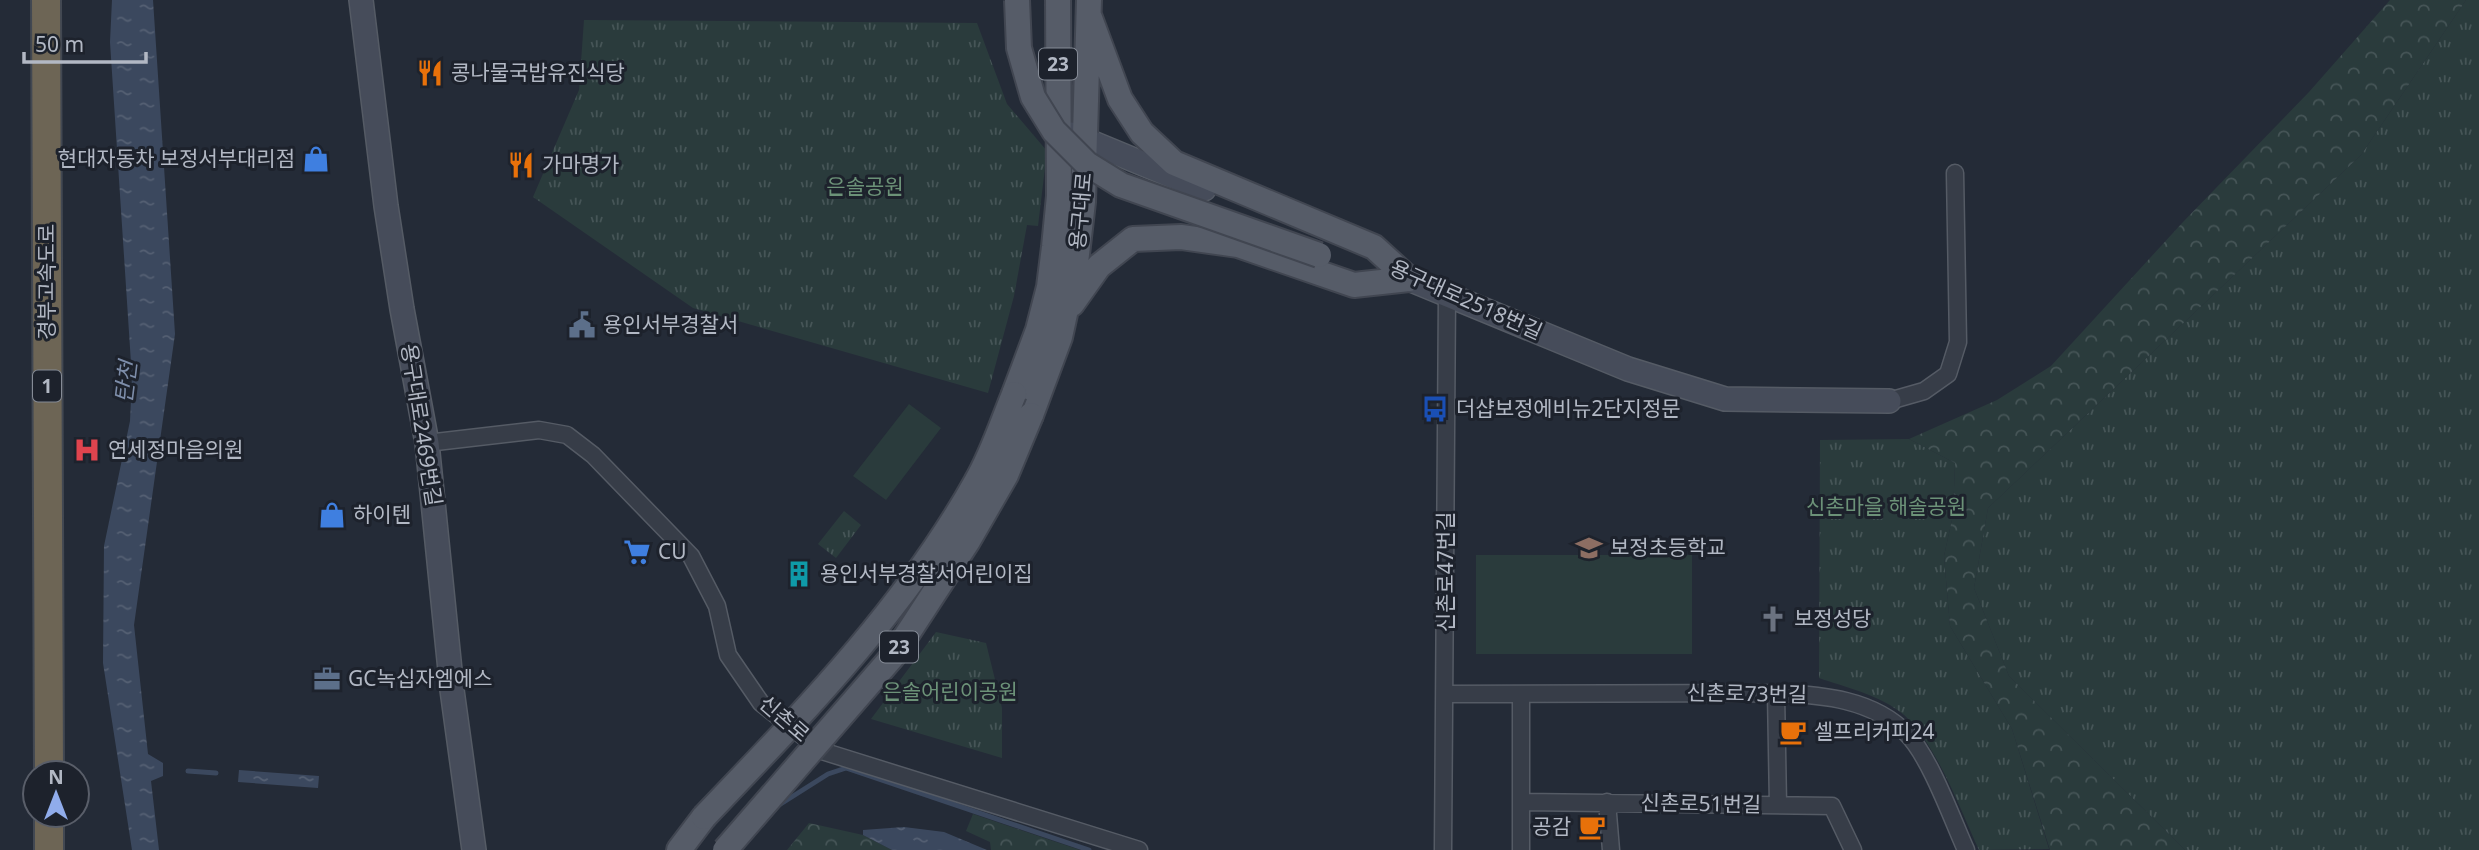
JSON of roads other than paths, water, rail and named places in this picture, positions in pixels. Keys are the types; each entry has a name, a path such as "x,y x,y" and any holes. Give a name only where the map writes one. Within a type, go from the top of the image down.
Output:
{"highway":[{"name":"경부고속도로","path":"46,0 49,759"},
{"path":"49,829 49,850"}],"main road":[{"path":"1017,0 1019,48 1033,97 1054,131 1087,164 1121,185 1365,273 1409,279"},
{"name":"용구대로","path":"679,850 704,817 793,724 861,647 930,558 978,480 1038,330 1049,286 1059,196 1058,0"},
{"path":"1085,6 1120,99 1142,133 1174,163 1374,247 1409,279"},
{"name":"용구대로","path":"725,850 893,656 968,541 1006,475 1060,337 1076,263 1083,202 1089,63 1085,6"},
{"path":"1056,232 1062,225 1067,224 1073,232 1058,316 1060,337"},
{"path":"1067,310 1099,266 1133,239 1181,237 1238,245 1354,285 1409,279"}],"street":[{"name":"용구대로2469번길","path":"361,0 386,206 427,443 452,690 474,850"},
{"name":"용구대로2518번길","path":"1058,129 1360,251 1409,279 1628,369 1725,398 1889,401"},
{"path":"1889,401 1924,391 1948,373 1958,342 1955,173"},
{"name":"신촌로47번길","path":"1443,850 1447,294"},
{"name":"신촌로","path":"427,443 539,430 567,435 593,455 691,556 717,606 728,655 761,703 822,751 1139,850"},
{"path":"1776,693 1779,805"},
{"name":"신촌로73번길","path":"1446,694 1776,693 1808,694 1849,701 1880,712 1908,734 1925,761 1966,850"},
{"path":"1521,694 1521,850"},
{"name":"신촌로51번길","path":"1521,802 1832,806 1853,850"},
{"path":"1607,803 1611,850"}],"water":[{"name":"탄천","path":"112,0 153,0 175,334 134,625 148,754 163,763 163,776 151,781 159,850 132,850 103,663 104,546 130,421 132,378 110,42"},
{"path":"239,770 319,776 318,788 238,782"},
{"path":"904,827 944,832 987,850 892,850 863,835 863,830"}],"waterway":[{"path":"779,805 828,774 846,768 1089,850"},
{"path":"188,771 216,773"}],"place":[{"name":"콩나물국밥유진식당","path":"430,73"},
{"name":"현대자동차 보정서부대리점","path":"316,159"},
{"name":"가마명가","path":"521,165"},
{"name":"용인서부경찰서","path":"582,325"},
{"name":"더샵보정에비뉴2단지정문","path":"1435,409"},
{"name":"연세정마음의원","path":"87,450"},
{"name":"하이텐","path":"332,515"},
{"name":"보정초등학교","path":"1589,548"},
{"name":"CU","path":"637,552"},
{"name":"용인서부경찰서어린이집","path":"799,574"},
{"name":"보정성당","path":"1773,619"},
{"name":"GC녹십자엠에스","path":"327,679"},
{"name":"셀프리커피24","path":"1793,732"},
{"name":"공감","path":"1592,827"}],"park label":[{"name":"은솔공원","path":"865,187"},
{"name":"신촌마을 해솔공원","path":"1886,507"},
{"name":"은솔어린이공원","path":"950,692"}]}
